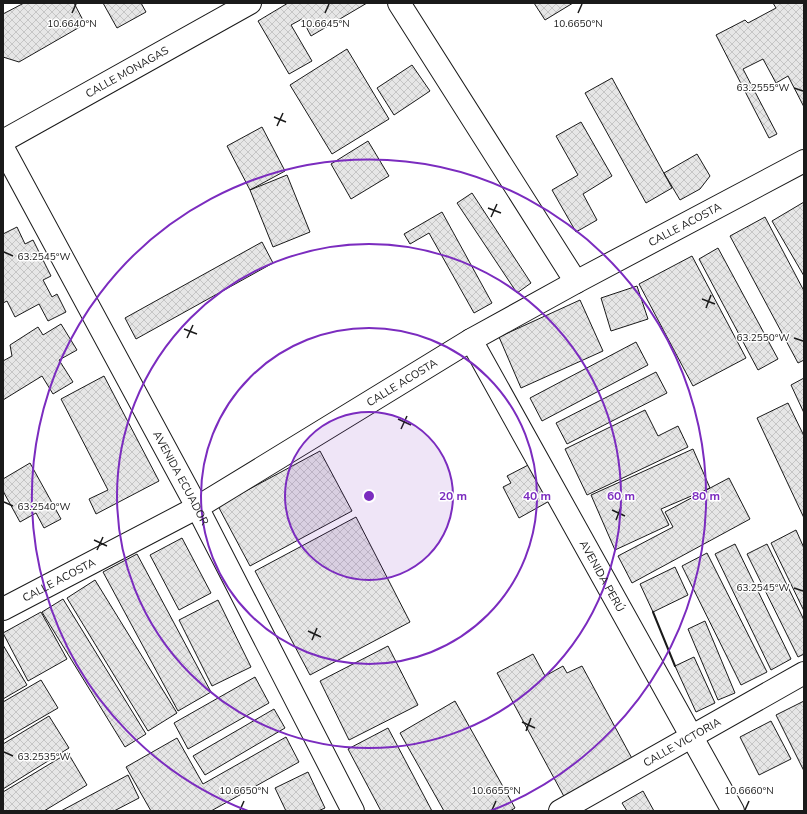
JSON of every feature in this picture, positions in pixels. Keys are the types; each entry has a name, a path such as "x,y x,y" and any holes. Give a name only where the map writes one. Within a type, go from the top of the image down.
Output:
{"street":[{"name":"CALLE MONAGAS","path":"3,141 250,3"},
{"path":"399,3 576,282"},
{"name":"AVENIDA ECUADOR","path":"3,148 197,507 353,811"},
{"name":"CALLE ACOSTA","path":"3,610 197,507 471,340 576,282 804,161"},
{"name":"AVENIDA PERÚ","path":"471,340 733,811"},
{"name":"CALLE VICTORIA","path":"560,811 804,673"}],"building":[{"path":"24,3 74,3 85,24 19,62 3,57 3,14"},
{"path":"103,3 141,3 146,12 117,28"},
{"path":"288,3 367,3 311,36 302,19 291,25 312,61 289,74 258,21"},
{"path":"534,3 573,3 545,20"},
{"path":"773,3 804,3 804,107 788,76 776,83 763,59 743,69 777,134 769,138 716,35 745,20 748,23 776,8"},
{"path":"347,49 389,119 332,154 290,85"},
{"path":"412,65 430,91 394,115 377,88"},
{"path":"612,78 672,188 646,203 585,93"},
{"path":"581,122 612,176 583,194 597,220 576,232 552,190 578,175 556,136"},
{"path":"262,127 285,171 250,190 227,146"},
{"path":"368,141 389,176 351,199 331,164"},
{"path":"697,154 710,176 700,189 680,200 664,173"},
{"path":"287,175 310,232 273,247 250,190"},
{"path":"472,193 531,283 517,293 457,203"},
{"path":"804,202 804,276 772,221"},
{"path":"442,212 492,303 474,313 429,233 410,244 404,234"},
{"path":"765,217 804,291 804,360 798,363 730,236"},
{"path":"17,227 25,244 33,240 51,276 43,280 52,297 57,294 66,312 48,321 39,304 15,317 7,301 3,303 3,234"},
{"path":"262,242 273,263 136,339 125,318"},
{"path":"718,248 778,359 758,370 699,259"},
{"path":"692,256 746,358 693,386 639,284"},
{"path":"637,286 648,319 611,331 601,298"},
{"path":"580,300 603,351 521,388 499,337"},
{"path":"61,324 77,350 59,360 73,382 53,394 42,376 3,400 3,361 12,356 10,345 38,327 43,335"},
{"path":"636,342 648,365 542,421 530,398"},
{"path":"656,372 667,393 567,444 556,423"},
{"path":"104,376 159,481 96,514 89,499 108,490 61,399"},
{"path":"804,378 804,413 791,385"},
{"path":"788,403 804,436 804,518 757,418"},
{"path":"645,410 658,436 678,426 688,447 587,495 565,449"},
{"path":"693,449 710,488 661,509 669,525 615,550 591,495"},
{"path":"320,451 352,511 250,566 218,506"},
{"path":"534,462 553,499 519,518 503,487 511,483 507,476"},
{"path":"30,463 61,519 44,528 36,513 20,522 3,491 3,479"},
{"path":"729,478 750,519 632,583 618,556 673,527 665,512"},
{"path":"356,517 410,622 310,675 255,571"},
{"path":"796,530 804,548 804,611 771,543"},
{"path":"182,538 211,593 179,610 150,555"},
{"path":"735,544 791,659 771,670 715,554"},
{"path":"767,544 804,620 804,654 798,657 747,554"},
{"path":"707,553 767,672 741,685 682,566"},
{"path":"137,554 211,692 178,711 103,572"},
{"path":"675,567 688,595 653,612 640,584"},
{"path":"95,580 177,713 148,731 67,598"},
{"path":"63,599 146,734 125,747 42,612"},
{"path":"218,600 251,667 212,686 179,620"},
{"path":"41,612 67,659 28,681 3,633"},
{"path":"705,621 735,693 718,700 688,629"},
{"path":"3,645 27,685 3,699"},
{"path":"388,646 418,705 349,740 320,681"},
{"path":"533,654 545,676 563,666 567,673 582,666 635,764 567,802 497,673"},
{"path":"694,657 715,703 696,712 675,666"},
{"path":"255,677 269,703 188,749 174,723"},
{"path":"41,680 58,708 3,740 3,702"},
{"path":"455,701 515,808 510,811 444,811 400,733"},
{"path":"804,701 804,771 776,715"},
{"path":"274,709 285,728 205,775 193,756"},
{"path":"49,716 69,748 3,789 3,744"},
{"path":"771,721 791,759 759,775 740,737"},
{"path":"388,728 432,811 381,811 348,749"},
{"path":"286,737 299,762 211,811 151,811 126,767 177,738 203,784"},
{"path":"68,753 87,785 44,811 3,811 3,792"},
{"path":"308,772 325,808 318,811 286,811 275,788"},
{"path":"128,775 139,798 114,811 61,811"},
{"path":"643,791 654,811 627,811 622,803"}],"wall":[{"path":"653,612 675,666"}]}
